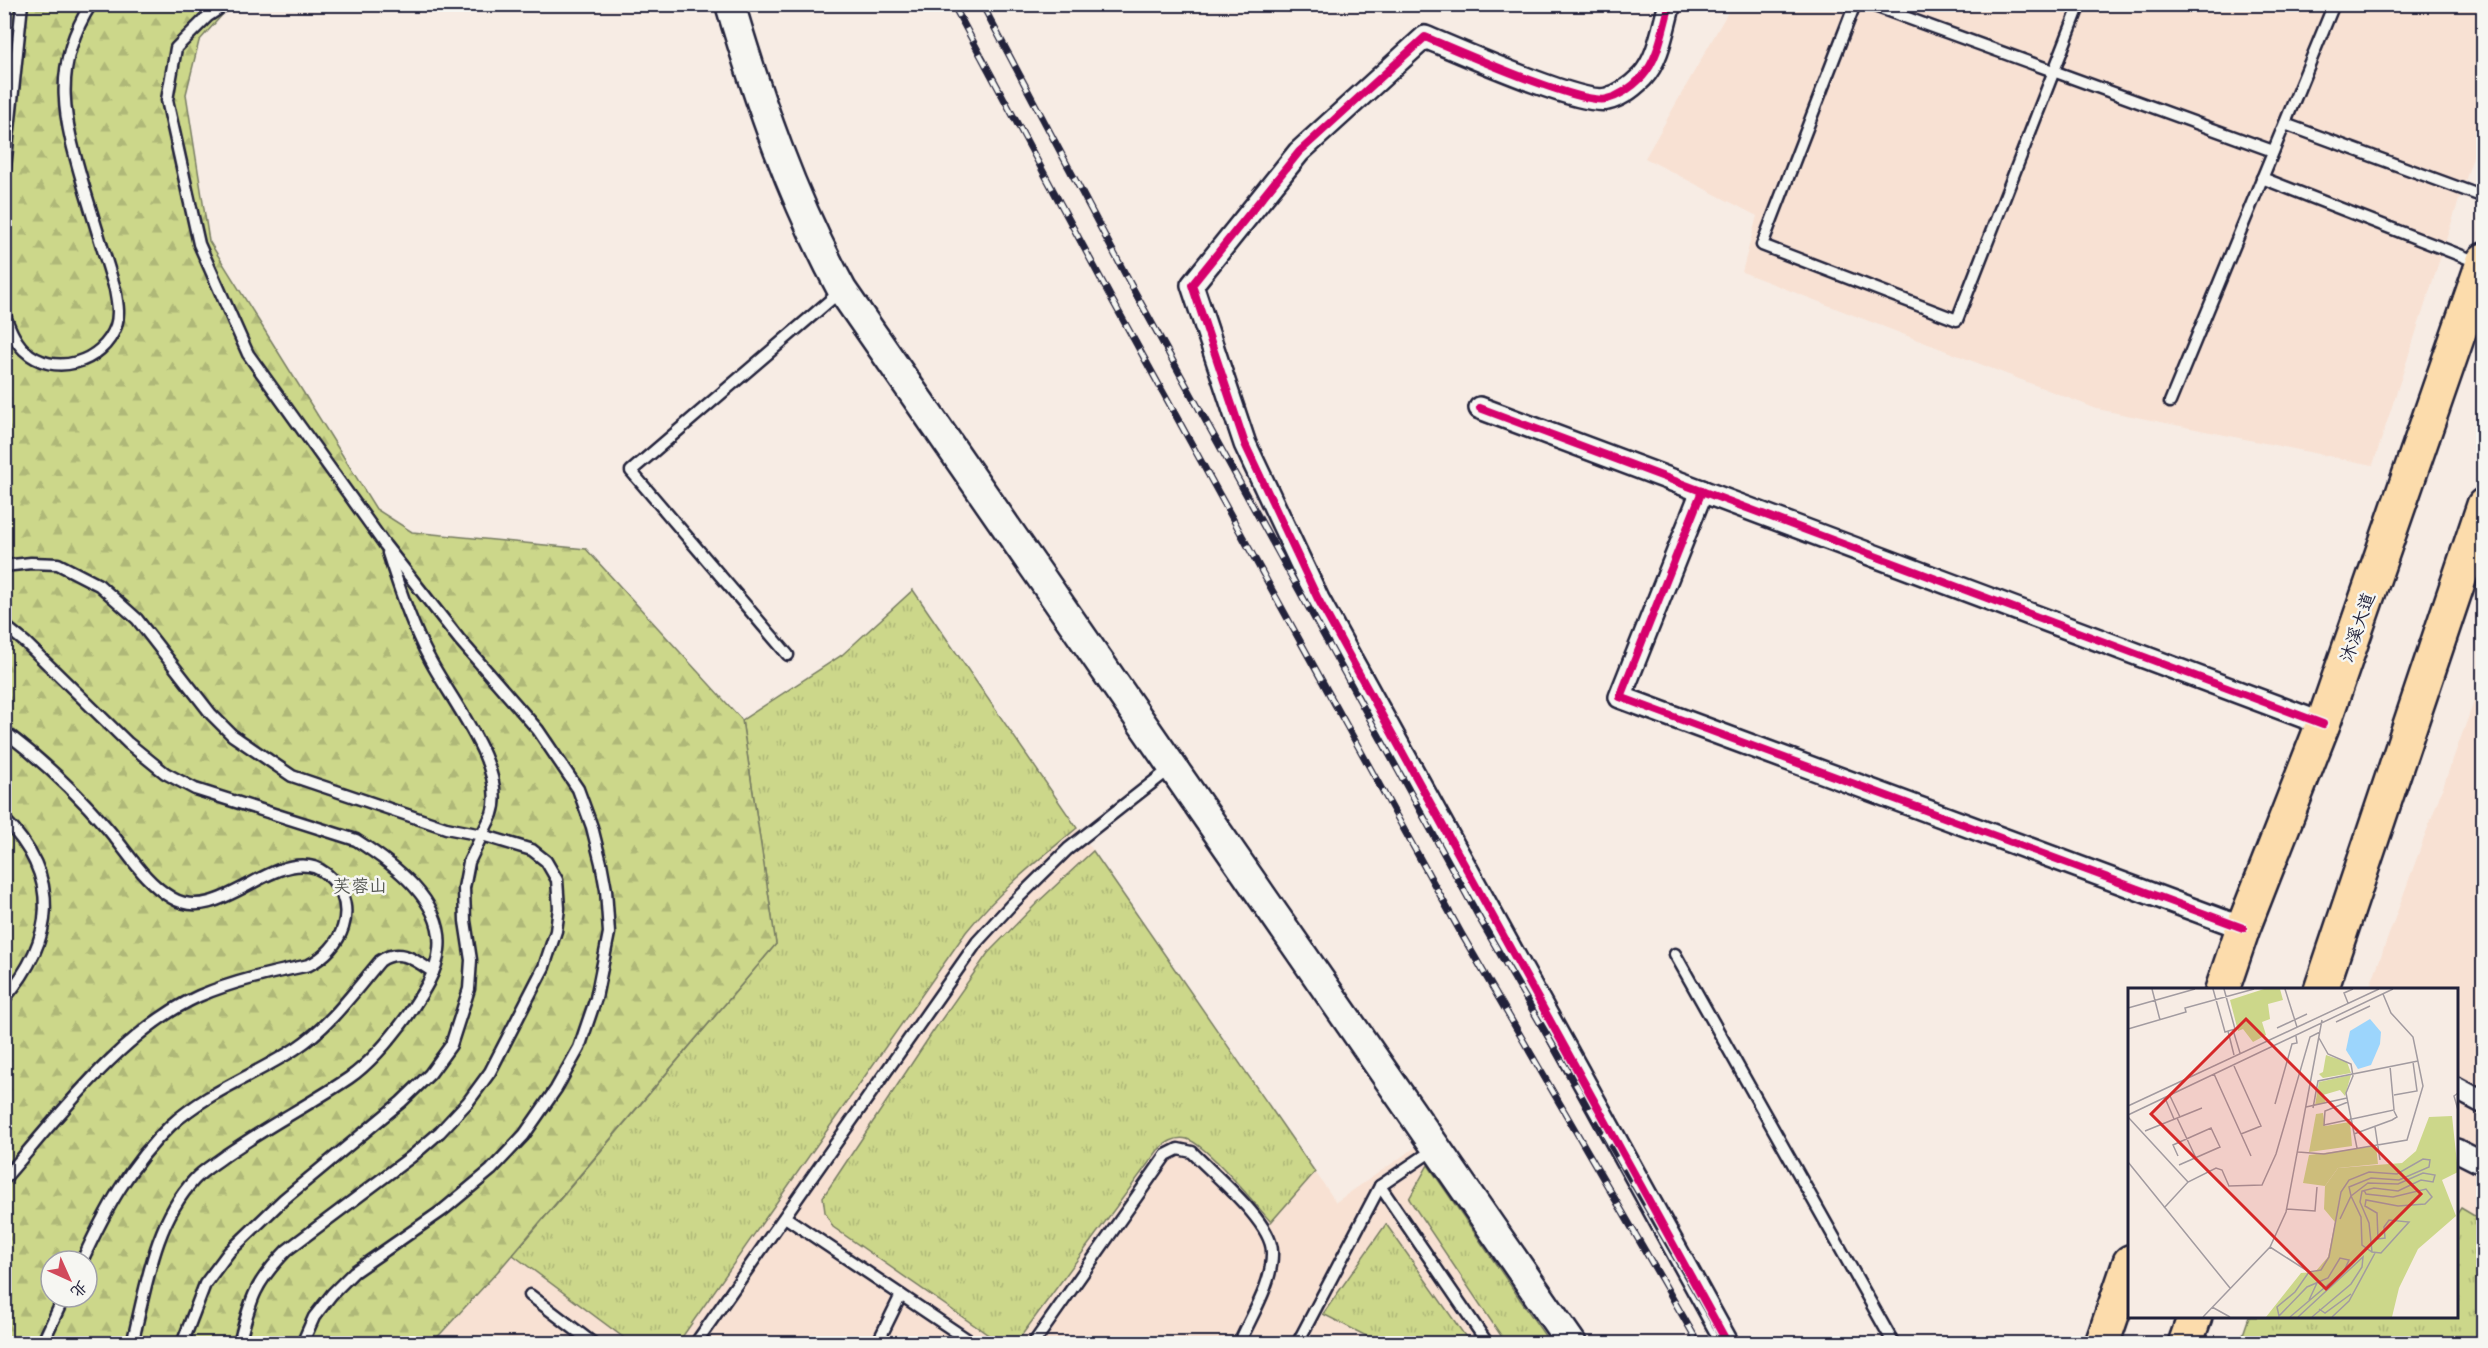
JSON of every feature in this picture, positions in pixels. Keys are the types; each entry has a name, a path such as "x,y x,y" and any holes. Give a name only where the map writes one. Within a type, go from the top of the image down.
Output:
{"highway":[{"name":"沐溪大道","path":"2223,988 2243,928 2323,724 2483,262"},
{"path":"2322,988 2484,505"},
{"path":"2102,1344 2128,1268"},
{"path":"2185,1344 2195,1318"}],"main road":[{"path":"730,4 759,100 825,259 842,290 1174,766 1572,1344"}],"street":[{"path":"1670,4 1655,54 1644,75 1626,90 1606,100 1583,98 1556,89 1425,37 1299,152 1192,285 1245,444 1318,599 1728,1344"},
{"path":"1480,408 2323,724"},
{"path":"1702,491 1620,697 2243,928"},
{"path":"2458,1089 2484,1103"},
{"path":"2458,1151 2484,1164"}],"lane":[{"path":"4,178 22,4"},
{"path":"4,314 13,335 25,351 45,364 69,365 90,357 105,345 116,326 119,311 115,289 65,119 63,89 68,58 80,22 91,4"},
{"path":"226,4 208,16 176,48 167,100 199,244 248,354 385,544 459,639 538,730 578,789 592,827 601,863 606,890 609,933 596,998 579,1048 556,1089 524,1136 491,1170 443,1210 354,1272 332,1294 314,1317 302,1344"},
{"path":"1855,4 1762,244 1957,320 2080,4"},
{"path":"1869,4 2273,151"},
{"path":"2170,402 2334,4"},
{"path":"2285,124 2484,197"},
{"path":"2262,177 2483,262"},
{"path":"788,655 631,471 842,290"},
{"path":"182,1344 205,1284 229,1252 284,1200 401,1102 430,1074 451,1045 469,989 471,960 465,921 464,888 469,862 492,813 493,781 487,762 427,656 404,600 385,544"},
{"path":"4,566 31,563 58,564 99,585 137,619 211,714 232,735 292,776 446,828 532,849 546,861 557,880 559,908 556,931 543,967 490,1072 468,1102 440,1132 411,1157 287,1250 267,1270 253,1291 239,1344"},
{"path":"4,625 26,643 128,743 165,772 195,789 356,840 386,860 416,887 430,909 437,929 440,950 433,972 419,999 401,1024 352,1076 240,1145 194,1180 178,1202 162,1232 132,1344"},
{"path":"4,731 59,777 109,830 135,866 172,898 185,903 221,899 279,871 297,865 308,865 317,868 337,885 342,894 346,916 344,927 337,938 317,961 309,965 243,980 198,996 169,1012 108,1062 4,1179"},
{"path":"695,1344 977,942 1068,849 1174,766"},
{"path":"4,819 15,830 39,868 45,892 41,939 33,959 4,999"},
{"path":"1675,954 1894,1344"},
{"path":"88,1249 108,1205 125,1178 172,1124 237,1080 295,1049 325,1026 380,962 389,955 410,956 433,972"},
{"path":"1297,1344 1380,1186 1437,1148"},
{"path":"1033,1344 1166,1155 1178,1149 1192,1152 1260,1220 1269,1234 1272,1252 1267,1281 1239,1344"},
{"path":"1380,1186 1488,1344"},
{"path":"785,1217 974,1344"},
{"path":"530,1294 594,1344"},
{"path":"877,1344 901,1295"},
{"path":"42,1344 58,1309"}],"shaded area":[{"path":"1732,5 2483,5 2483,126 2373,465 2097,409 1742,272 1757,216 1645,158"},
{"path":"913,590 1336,1202 1416,1147 1550,1343 432,1344 500,1269 776,944 742,720 842,655"},
{"path":"2483,677 2483,1343 2240,1344 2249,1318 2458,1318 2458,988 2369,988"}],"green space":[{"name":"芙蓉山","path":"5,5 231,5 199,41 186,94 209,241 376,509 412,532 586,549 742,720 776,944 500,1269 432,1343 5,1344"},
{"path":"913,590 1077,828 1005,890 966,932 678,1343 631,1343 513,1255 776,944 742,720 842,655"},
{"path":"1093,851 1315,1172 1271,1222 1206,1152 1187,1139 1179,1138 1171,1141 1158,1150 1016,1343 1000,1343 833,1227 825,1212 823,1197 988,953"},
{"path":"1428,1165 1550,1343 1506,1343 1409,1199"},
{"path":"2461,1208 2483,1221 2483,1343 2240,1343 2249,1318 2458,1318 2458,1212"},
{"path":"1386,1224 1470,1343 1380,1343 1323,1314"}],"railway":[{"path":"953,4 1110,296 1461,933 1699,1344"},
{"path":"982,4 1131,285 1481,921 1726,1344"}],"cycle path":[{"path":"1670,4 1663,32 1648,70 1630,87 1617,96 1607,99 1593,99 1546,86 1425,37 1299,152 1192,285 1245,444 1318,599 1728,1344"},
{"path":"1480,408 2323,724"},
{"path":"1702,491 1620,697 2243,928"}]}
